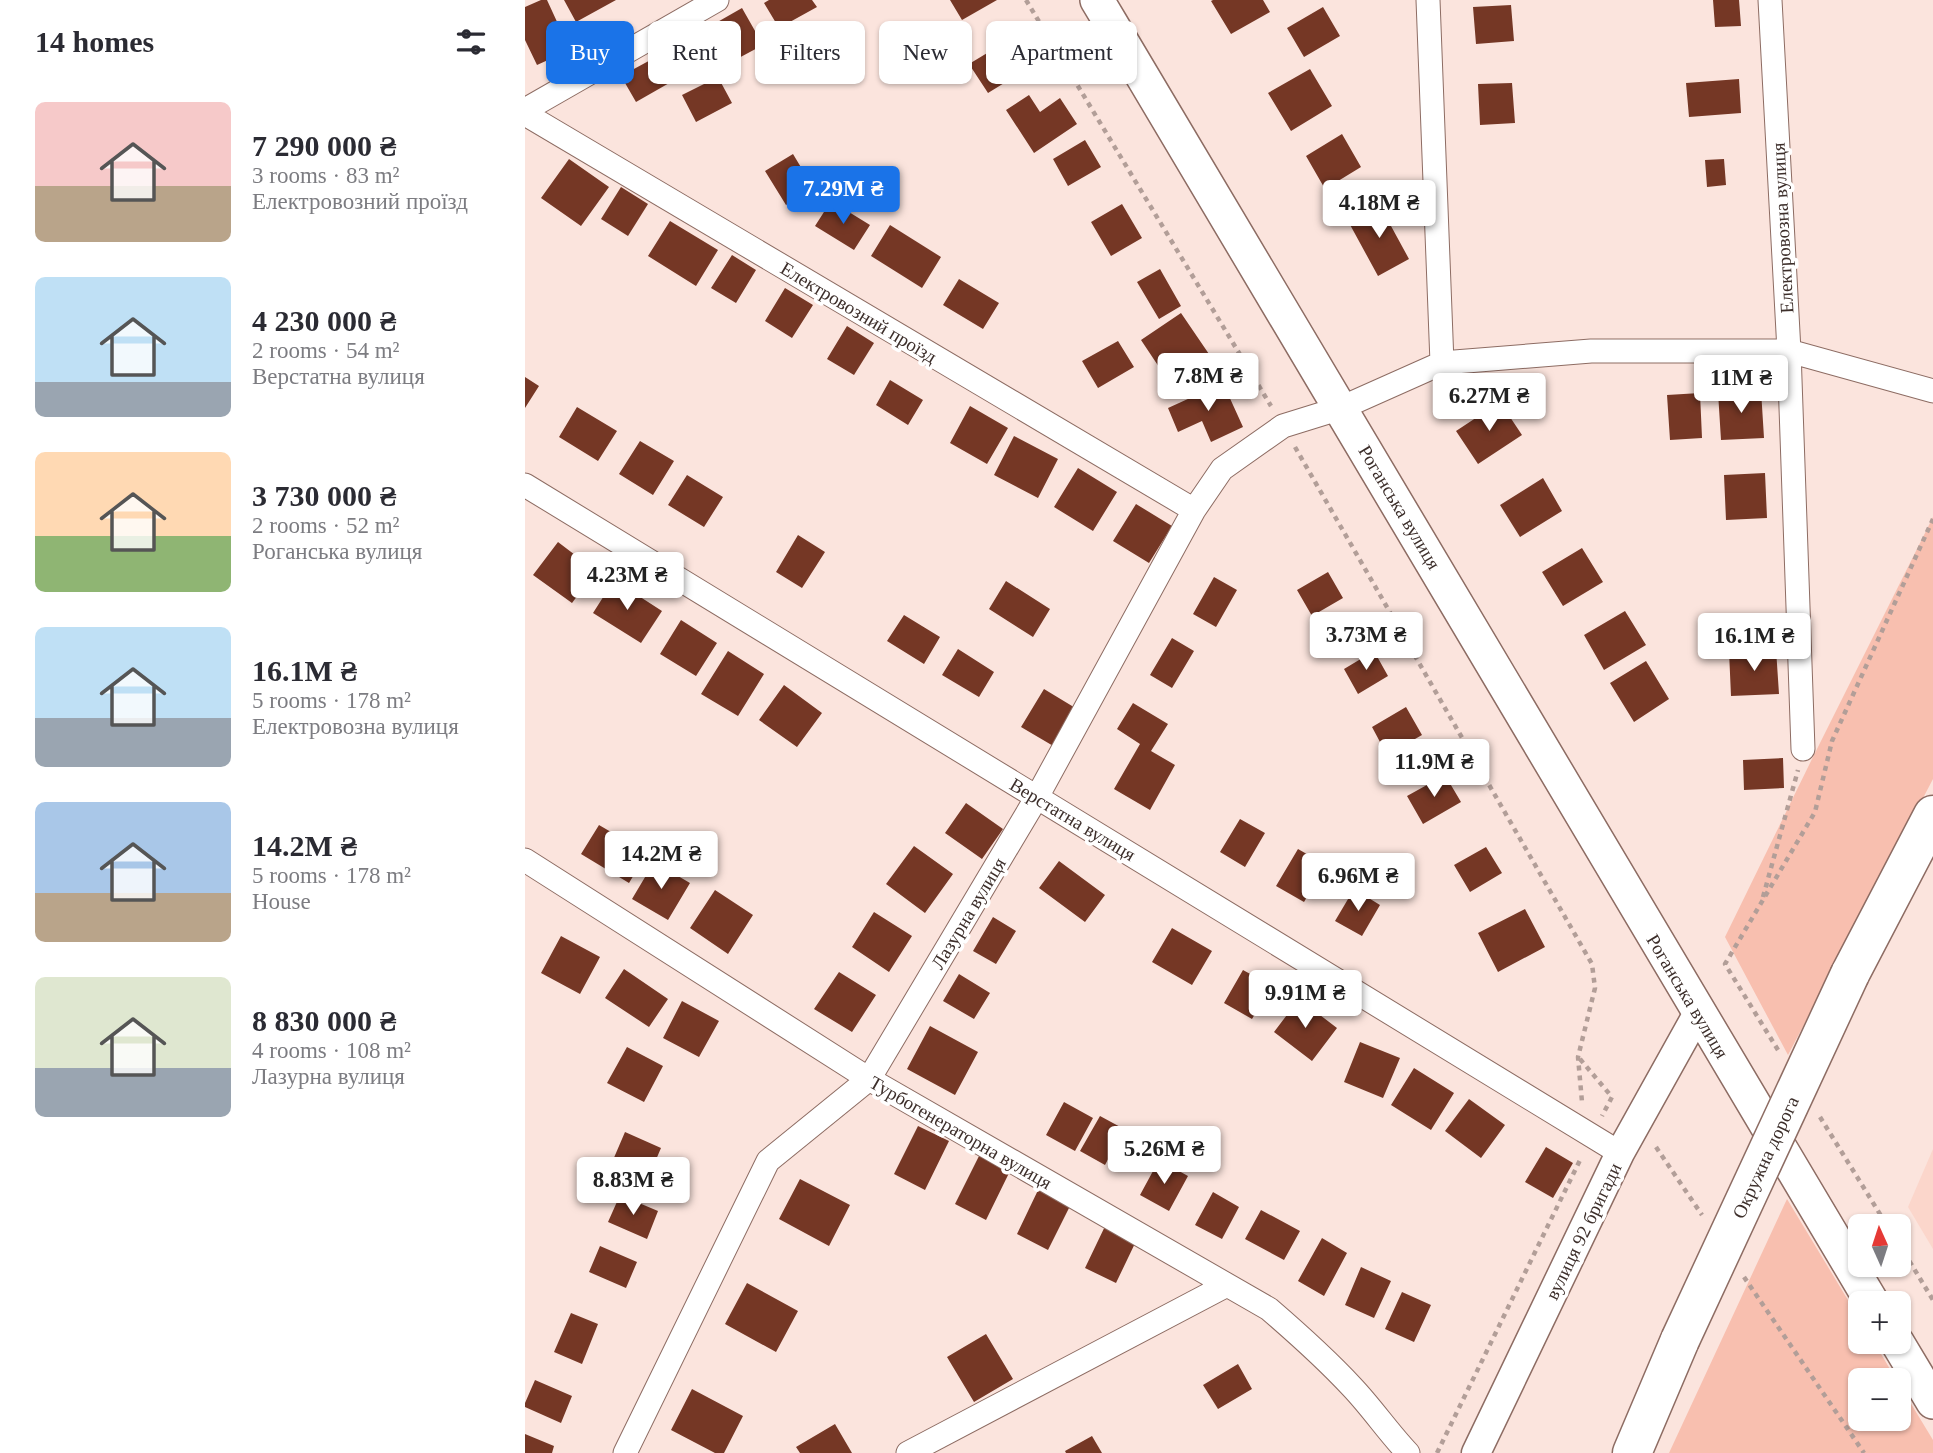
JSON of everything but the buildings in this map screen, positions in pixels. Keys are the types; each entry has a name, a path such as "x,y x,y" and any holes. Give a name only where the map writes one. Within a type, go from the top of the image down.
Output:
{"highway":[{"name":"Окружна дорога","path":"1632,1453 1680,1340 1850,974 1933,816"}],"main road":[{"name":"Роганська вулиця","path":"1097,0 1865,1291"},
{"path":"1904,1354 1933,1402"}],"street":[{"path":"525,112 717,0"},
{"path":"1428,0 1442,363"},
{"name":"Електровозна вулиця","path":"1770,0 1789,351 1803,749"},
{"name":"Електровозний проїзд","path":"525,112 1194,510"},
{"name":"Лазурна вулиця","path":"625,1453 768,1161 869,1079 1037,796 1194,510 1222,469 1283,426 1341,408 1442,363 1591,351 1789,351 1933,391"},
{"name":"Верстатна вулиця","path":"525,485 1620,1153"},
{"name":"Турбогенераторна вулиця","path":"525,860 869,1079 1269,1309 1313,1347 1354,1388 1408,1453"},
{"name":"вулиця 92 бригади","path":"1476,1453 1620,1153 1698,1013"},
{"path":"908,1453 1227,1285"}],"path":[{"path":"1026,0 1283,426 1592,964 1595,988 1578,1057 1581,1100 1591,1136"},
{"path":"1725,964 1815,812 1832,741 1933,519"},
{"path":"1761,902 1803,749"},
{"path":"1437,1453 1612,1097 1578,1057"},
{"path":"1653,1144 1708,1224"},
{"path":"1911,1264 1933,1300"},
{"path":"1739,1270 1864,1453"}],"shaded area":[{"path":"1933,517 1933,779 1788,1055 1725,937"},
{"path":"1933,1149 1933,1249 1908,1207"},
{"path":"1787,1199 1848,1300 1848,1354 1881,1354 1889,1368 1848,1368 1848,1431 1911,1431 1911,1404 1933,1440 1933,1453 1669,1453"}]}
